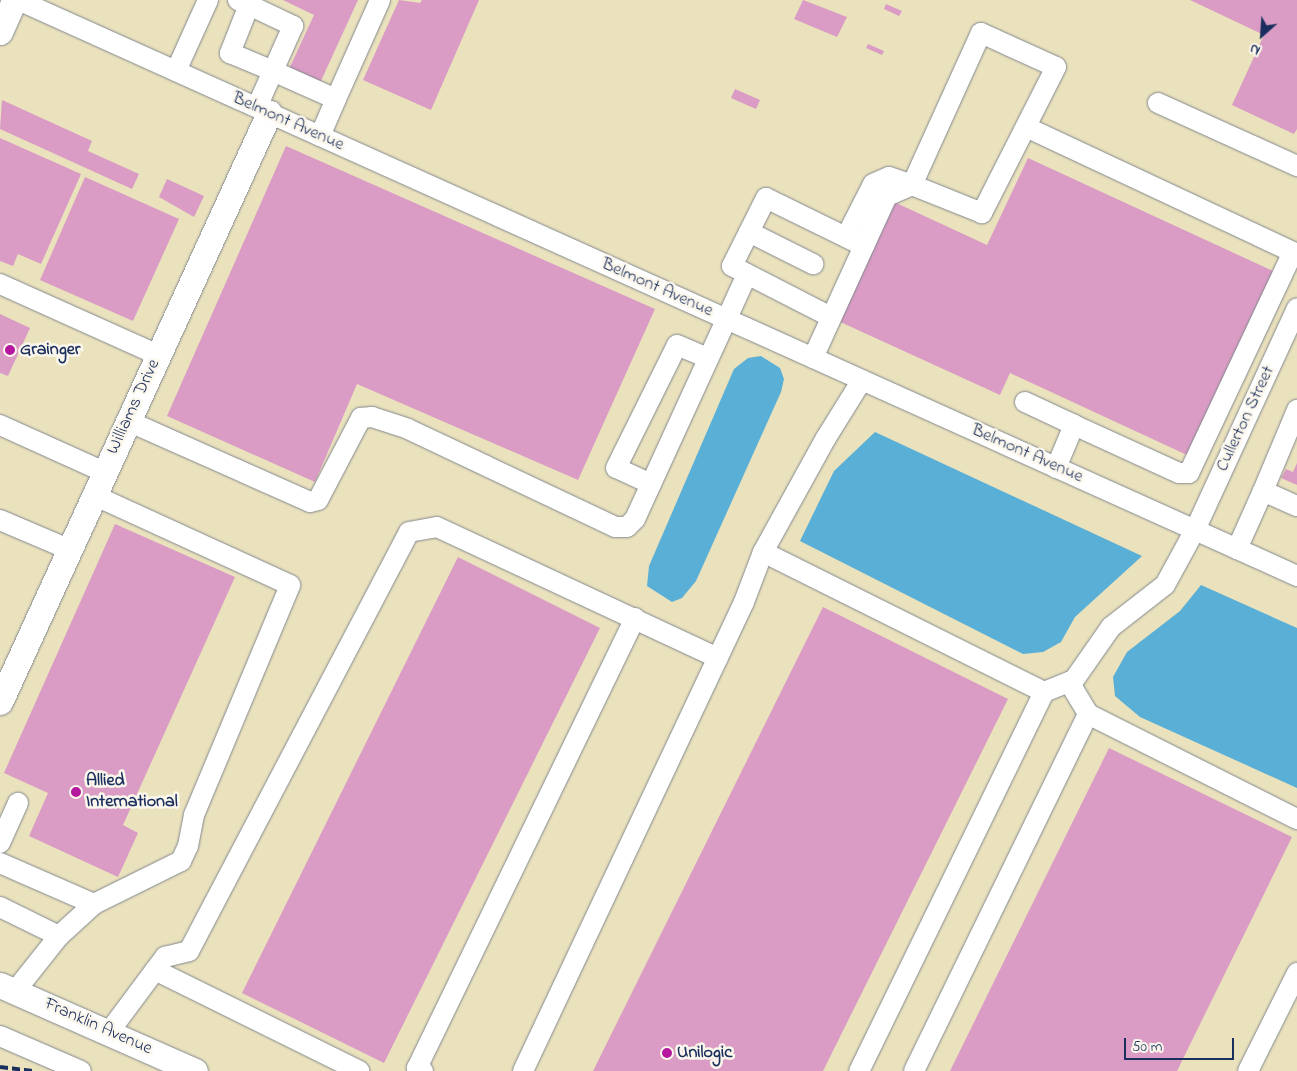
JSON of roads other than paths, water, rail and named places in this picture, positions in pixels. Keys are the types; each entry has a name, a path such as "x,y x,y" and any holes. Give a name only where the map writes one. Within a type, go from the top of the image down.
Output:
{"main road":[{"path":"0,32 16,0"},
{"name":"Williams Drive","path":"0,702 68,549 158,355 263,110"},
{"name":"Franklin Avenue","path":"8,988 195,1071"}],"street":[{"name":"Belmont Avenue","path":"16,0 1297,576"},
{"path":"176,71 208,0"},
{"path":"320,136 380,0"},
{"path":"263,110 273,71 293,26 244,3 230,53 273,71 336,99"},
{"path":"812,358 831,317 855,242 887,196 912,185 981,33 1056,67 982,213 912,185"},
{"path":"1158,103 1297,166"},
{"path":"1025,402 1074,426 1184,474 1194,468 1295,253 1026,127"},
{"path":"831,317 732,266 766,198 855,242"},
{"path":"748,232 813,264"},
{"path":"128,421 310,502 318,500 361,418 372,417 408,429 615,527 627,527 635,519 725,318 747,274"},
{"path":"0,284 158,355"},
{"name":"Cullerton Street","path":"1069,682 1074,680 1111,627 1165,585 1195,530 1297,308"},
{"path":"651,484 616,468 676,345 707,358"},
{"path":"523,1071 744,602 763,552 826,438 862,380"},
{"path":"1237,549 1297,410"},
{"path":"1218,416 1242,427"},
{"path":"0,425 104,472"},
{"path":"1056,468 1074,426"},
{"path":"1263,491 1297,506"},
{"path":"8,988 59,936 94,904 181,860 188,846 194,815 290,585 94,495"},
{"path":"0,520 68,549"},
{"path":"109,1032 165,957 189,951 409,532 437,526 718,658"},
{"path":"763,552 1044,692"},
{"path":"423,1071 417,1068 635,618"},
{"path":"859,1071 1044,692 1069,682 1088,714 1297,820"},
{"path":"914,1071 1088,714"},
{"path":"0,843 18,803"},
{"path":"0,863 94,904"},
{"path":"0,907 59,936"},
{"path":"155,970 359,1071"},
{"path":"1248,1071 1297,973"},
{"path":"0,1036 81,1071"}],"water":[{"path":"761,356 780,368 784,379 781,392 696,581 682,598 672,602 647,586 649,566 734,369 748,358"},
{"path":"875,432 1142,556 1075,617 1061,642 1043,652 1023,654 800,541 834,471"},
{"path":"1201,585 1297,628 1297,788 1140,717 1115,696 1113,677 1127,652 1180,611"}],"railway":[{"path":"0,1067 35,1071"}],"place":[{"name":"Grainger","path":"10,350"},
{"name":"Allied International","path":"76,792"},
{"name":"Unilogic","path":"667,1053"}]}
